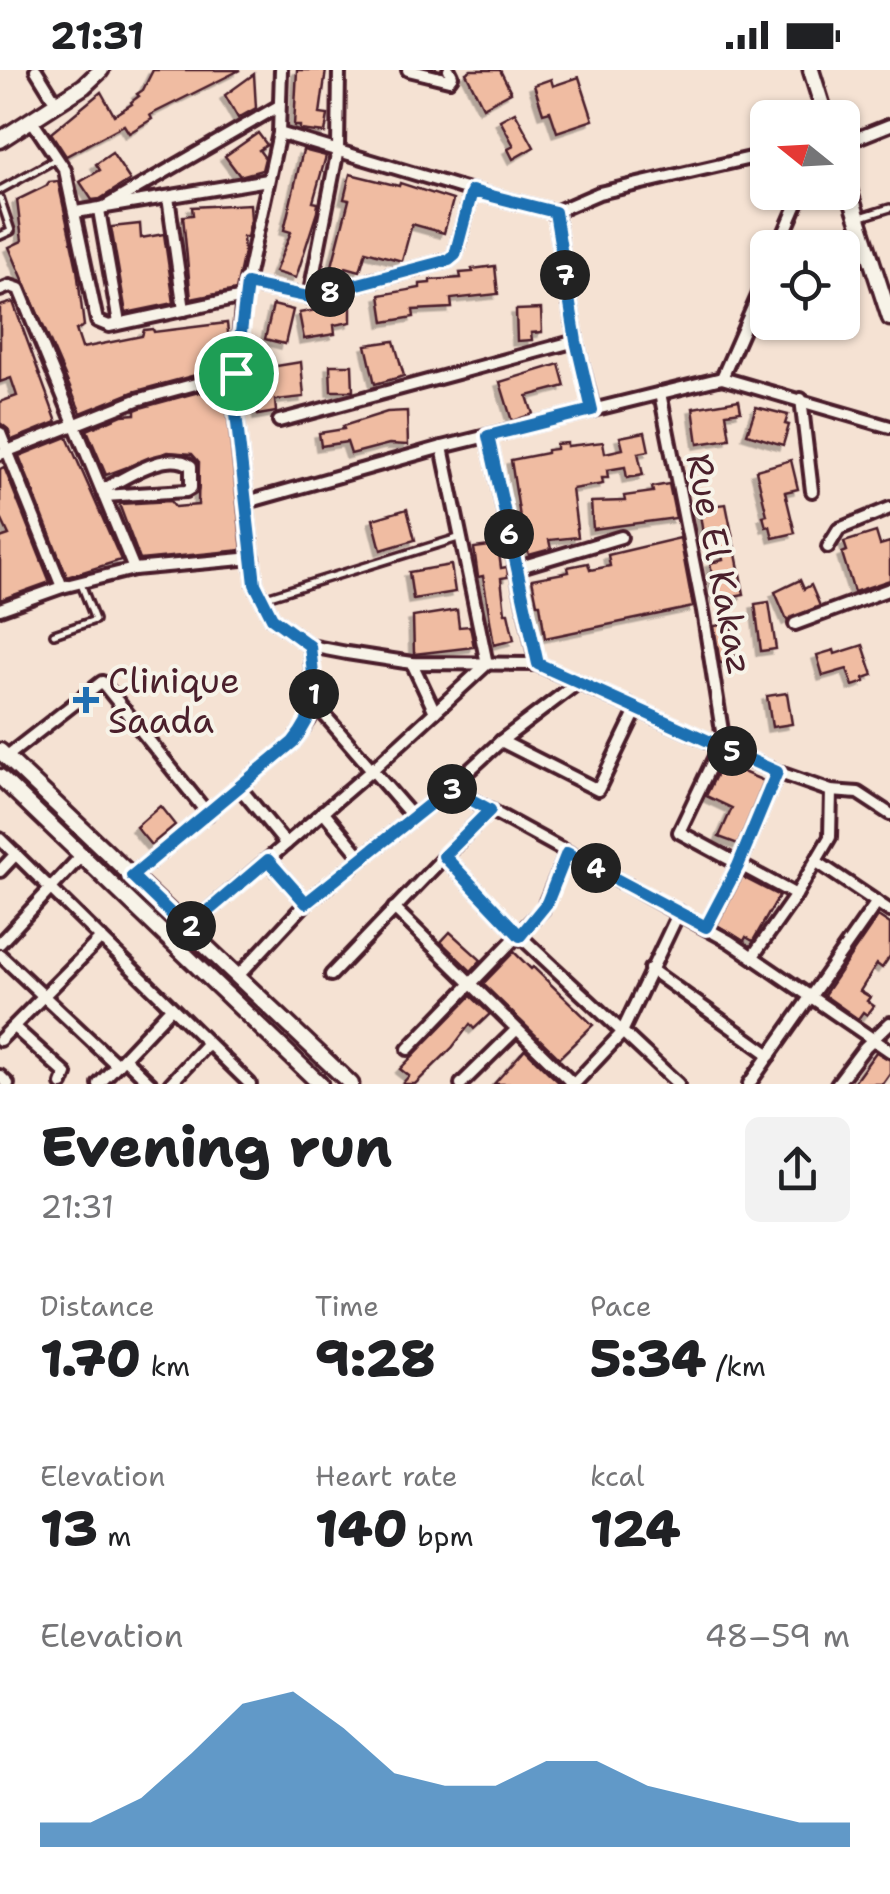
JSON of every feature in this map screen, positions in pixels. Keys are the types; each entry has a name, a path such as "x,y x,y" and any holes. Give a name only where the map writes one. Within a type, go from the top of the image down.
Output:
{"main road":[{"path":"811,70 820,100"},
{"path":"0,140 97,74"},
{"path":"855,210 890,318"},
{"path":"3,754 351,1084"},
{"path":"1,781 320,1084"}],"street":[{"path":"36,70 57,104"},
{"path":"281,70 279,133 243,297 236,373 236,414 253,558 260,599 277,623 310,646 412,663 538,664 777,772 831,792 858,793 890,814"},
{"path":"309,297 338,148 339,70"},
{"path":"408,70 449,80 450,70"},
{"path":"99,210 279,106"},
{"path":"32,121 65,170 97,322 109,326 243,297"},
{"path":"860,137 890,126"},
{"path":"279,133 555,212 599,193 750,158"},
{"path":"76,212 268,180"},
{"path":"247,284 309,297 449,260 455,255 472,191"},
{"path":"168,197 184,310"},
{"path":"99,210 119,323"},
{"path":"555,212 576,341 592,410"},
{"path":"0,290 15,286 134,569"},
{"path":"722,378 750,314"},
{"path":"279,421 576,341"},
{"path":"4,453 137,400 236,373"},
{"path":"247,502 442,447 722,378 890,427"},
{"name":"Rue El Kakaz","path":"660,393 703,611 722,731 720,746"},
{"path":"800,399 812,491"},
{"path":"0,433 4,453 62,587"},
{"path":"488,436 538,664"},
{"path":"442,447 487,664"},
{"path":"181,460 191,466 194,482 186,491 103,493 160,463 181,460"},
{"path":"828,547 839,529 890,508"},
{"path":"517,568 620,537"},
{"path":"0,609 80,581 134,569 253,558"},
{"path":"795,624 890,589"},
{"path":"132,876 293,742 315,704 310,646"},
{"path":"412,663 435,712"},
{"path":"187,929 487,664"},
{"path":"3,754 102,682 208,814"},
{"path":"238,976 306,903 576,684"},
{"path":"315,704 413,817"},
{"path":"501,741 598,790 637,708"},
{"path":"720,746 679,832 796,895"},
{"path":"706,927 738,866 777,772"},
{"path":"240,788 286,844"},
{"path":"450,788 706,927 890,1051"},
{"path":"753,956 830,837 831,792"},
{"path":"331,975 490,810"},
{"path":"323,811 362,858"},
{"path":"0,839 52,886 242,1081"},
{"path":"408,1049 520,936 547,903 567,853"},
{"path":"0,871 16,854"},
{"path":"0,942 81,856"},
{"path":"444,856 520,936 676,1083"},
{"path":"268,860 306,903"},
{"path":"816,862 890,911"},
{"path":"749,1084 878,902"},
{"path":"394,908 573,1084 621,1034 680,912"},
{"path":"0,1040 102,938"},
{"path":"0,955 120,1062 151,1084"},
{"path":"650,969 770,1055"},
{"path":"99,1084 171,1008"},
{"path":"837,1084 858,1055 890,1024"},
{"path":"14,1027 66,1074 62,1084"},
{"path":"466,1082 516,1030"},
{"path":"170,1084 207,1044"},
{"path":"0,1076 8,1084"}],"lane":[{"path":"0,190 58,158"},
{"path":"0,198 11,231 0,236"},
{"path":"858,218 890,208"},
{"path":"260,599 459,537"},
{"path":"54,634 95,620 80,581"}],"building":[{"path":"153,70 240,70 150,115 152,119 129,133 124,125 66,156 51,133 101,92 114,115 132,104"},
{"path":"297,70 326,70 320,114 328,115 325,133 294,126"},
{"path":"500,70 511,92 483,107 466,73"},
{"path":"254,74 256,108 238,118 225,95"},
{"path":"579,77 593,120 557,132 550,111 543,113 534,85 551,79 553,86"},
{"path":"515,112 534,147 513,159 508,149 514,146 500,120"},
{"path":"258,133 267,145 259,150 265,158 262,170 240,176 225,156"},
{"path":"303,150 326,156 313,202 318,203 317,212 296,278 275,272 291,232 284,230"},
{"path":"112,153 130,180 92,200 80,182 100,170 96,164"},
{"path":"350,174 399,186 400,183 453,200 444,233 412,224 402,261 366,251 360,271 346,267 345,274 331,270 349,200 344,199"},
{"path":"58,181 77,269 84,326 76,330 82,348 142,336 144,330 227,323 229,341 223,343 227,352 221,355 222,362 216,364 218,369 133,392 81,413 9,247 22,241 17,200"},
{"path":"250,204 251,220 247,237 243,237 236,290 191,299 183,216 193,215 192,207"},
{"path":"140,224 141,238 164,234 174,303 126,313 111,227"},
{"path":"495,266 498,294 451,299 452,308 413,310 414,317 384,322 380,295 420,288 420,284 430,280 461,278 460,273"},
{"path":"13,302 57,422 12,440 8,429 0,423 0,402 17,396 11,378 0,382 0,306"},
{"path":"351,304 351,322 334,325 335,334 304,339 299,313"},
{"path":"273,305 293,310 285,344 265,339"},
{"path":"541,309 542,332 531,333 532,340 517,341 516,310"},
{"path":"394,341 404,376 375,384 366,345"},
{"path":"301,362 304,397 275,400 276,412 258,415 252,370"},
{"path":"559,364 565,386 527,396 533,414 512,421 500,382"},
{"path":"330,365 352,365 353,391 331,391"},
{"path":"217,391 227,410 242,550 140,560 119,504 170,501 175,507 198,505 199,462 192,454 168,452 106,475 87,430 122,415 135,414 140,408"},
{"path":"739,400 741,411 726,413 730,439 698,444 693,408"},
{"path":"756,407 788,415 783,445 747,434"},
{"path":"407,411 408,445 389,444 351,454 347,442 321,446 319,433 344,429 343,426 387,412"},
{"path":"645,432 649,451 638,453 643,475 627,478 625,467 607,470 608,478 602,478 603,484 572,489 578,537 549,540 551,549 529,555 511,460 547,453 556,449 556,444 567,443 603,442 605,453 623,449 620,437"},
{"path":"67,437 121,560 67,577 19,456"},
{"path":"791,460 798,489 785,492 795,533 773,538 763,516 767,515 756,470"},
{"path":"4,467 50,582 0,600 0,538 9,535 0,516 0,469"},
{"path":"669,484 676,518 593,529 591,502 625,501 624,496 653,492 652,487"},
{"path":"726,504 744,594 717,599 710,563 723,560 718,533 703,535 699,507"},
{"path":"407,509 415,540 381,550 373,519"},
{"path":"876,532 880,545 890,542 890,580 854,592 842,553 847,551 844,542"},
{"path":"680,538 693,607 545,638 532,579 569,572 568,567 588,563 590,570 610,566 608,555"},
{"path":"498,545 501,568 507,567 508,577 501,578 505,613 514,640 494,645 483,576 478,577 474,548"},
{"path":"451,565 455,592 413,599 409,572"},
{"path":"800,580 804,589 811,585 820,606 787,620 775,592"},
{"path":"769,602 776,649 761,651 755,604"},
{"path":"457,610 459,627 470,626 474,647 414,654 413,617"},
{"path":"731,624 735,662 720,663 714,626"},
{"path":"863,645 873,675 864,678 865,682 853,686 847,669 823,676 817,655"},
{"path":"787,693 792,724 772,727 767,696"},
{"path":"722,763 764,781 738,844 719,837 732,808 706,796"},
{"path":"160,806 175,825 151,845 136,827"},
{"path":"742,877 779,896 753,941 746,937 744,941 717,925"},
{"path":"878,916 890,924 890,956 882,968 877,964 860,991 870,997 867,1001 874,1006 858,1019 824,995"},
{"path":"450,932 481,960 471,971 441,942"},
{"path":"514,952 593,1025 559,1058 483,984"},
{"path":"471,996 490,1014 474,1029 470,1024 415,1084 402,1084 409,1076 400,1069"},
{"path":"525,1049 548,1072 561,1084 494,1084"},
{"path":"876,1052 890,1060 890,1074 883,1084 853,1084"}],"place":[{"name":"Clinique Saada","path":"86,700"}],"route":[{"path":"472,191 555,212 576,341 592,410 488,436 538,664 777,772 738,866 706,927 567,853 547,903 520,936 444,856 490,810 450,788 306,903 268,860 187,929 132,876 293,742 315,704 310,646 272,618 255,584 236,414 236,373 247,284 309,297 449,260 455,255 472,191"}]}
